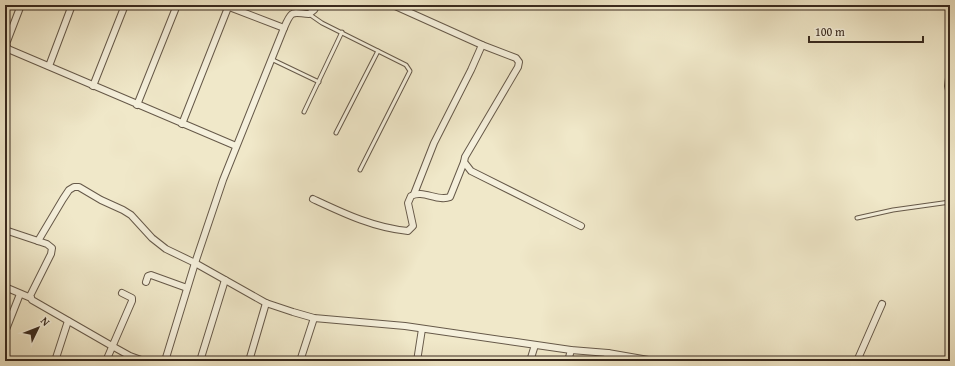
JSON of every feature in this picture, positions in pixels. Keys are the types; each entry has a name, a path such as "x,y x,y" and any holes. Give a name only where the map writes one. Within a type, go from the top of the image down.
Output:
{"street":[{"path":"21,5 6,46 8,49 236,146"},
{"path":"49,66 72,5"},
{"path":"93,86 125,5"},
{"path":"138,105 177,5"},
{"path":"165,361 213,208 236,146 288,18 293,13 298,12 309,14 317,5"},
{"path":"393,5 482,45 516,58 519,62 518,67 465,157 450,197 442,198 414,194"},
{"path":"182,124 227,6 284,28"},
{"path":"312,199 369,223 387,228 408,231 413,226 408,203 409,199 414,194 434,144 482,45"},
{"path":"950,70 948,86 950,95"},
{"path":"464,162 472,171 581,226"},
{"path":"38,241 66,194 72,187 79,187 101,200 127,212 136,219 157,243 166,249 195,263 266,303 314,318 405,326 571,350 608,353 654,361"},
{"path":"5,230 51,246 52,251 31,294 31,298"},
{"path":"146,282 148,276 151,275 187,288"},
{"path":"200,361 226,280"},
{"path":"5,287 31,298 112,346 130,356 144,361"},
{"path":"106,361 133,299 122,293"},
{"path":"5,332 20,294"},
{"path":"249,361 266,303"},
{"path":"857,361 882,304"},
{"path":"300,361 314,318"},
{"path":"55,361 68,321"},
{"path":"417,361 422,329"},
{"path":"530,361 535,345"},
{"path":"568,361 571,350"},
{"path":"606,361 608,353"}],"lane":[{"path":"309,14 322,23 406,65 410,71 360,170"},
{"path":"304,112 342,32"},
{"path":"336,133 378,51"},
{"path":"271,59 319,82"},
{"path":"857,218 907,208 950,202"}]}
